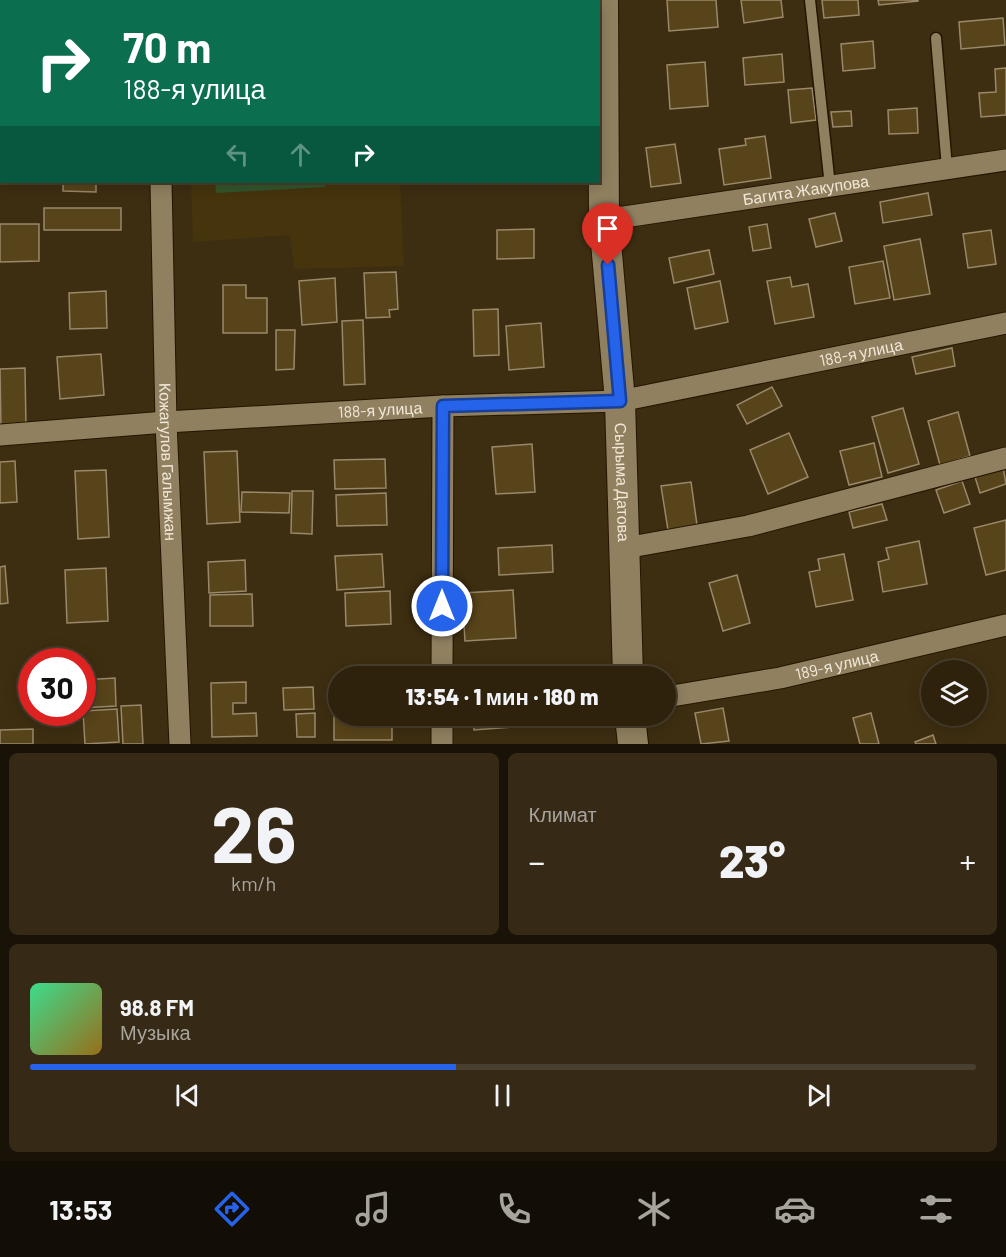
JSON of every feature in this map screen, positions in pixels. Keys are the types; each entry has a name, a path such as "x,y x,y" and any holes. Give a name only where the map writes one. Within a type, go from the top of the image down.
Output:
{"street":[{"name":"Сырыма Датова","path":"603,0 604,220 620,401 628,666"},
{"name":"Багита Жакупова","path":"604,220 1006,160"},
{"name":"Кожагулов Галымжан","path":"161,183 166,422 180,744"},
{"name":"188-я улица","path":"0,435 166,422 443,406 620,401 1006,323"},
{"path":"442,666 443,406"},
{"path":"625,548 748,526 1006,458"},
{"name":"189-я улица","path":"676,695 780,678 1006,625"},
{"path":"442,726 442,744"},
{"path":"631,726 633,744"}],"lane":[{"path":"810,0 830,186"},
{"path":"936,38 946,168"}],"shaded area":[{"path":"191,183 400,183 404,266 294,269 290,235 193,242"}],"green space":[{"path":"215,183 325,183 325,187 216,193"}],"building":[{"path":"667,0 716,0 718,27 669,31"},
{"path":"741,0 781,0 783,17 744,23"},
{"path":"822,0 858,0 859,15 824,18"},
{"path":"878,0 918,0 918,1 879,5"},
{"path":"1003,18 1005,45 961,49 959,22"},
{"path":"873,41 875,68 843,71 841,44"},
{"path":"782,54 784,82 745,85 743,58"},
{"path":"705,62 708,106 670,109 667,65"},
{"path":"1006,68 1006,115 981,117 979,93 996,92 995,69"},
{"path":"812,88 816,120 791,123 788,90"},
{"path":"917,108 918,133 889,134 888,110"},
{"path":"851,111 852,126 833,127 831,112"},
{"path":"765,136 771,178 724,185 719,149 746,145 745,139"},
{"path":"675,144 681,183 651,187 646,148"},
{"path":"63,183 96,183 96,192 63,191"},
{"path":"928,193 932,215 883,223 880,202"},
{"path":"44,208 121,208 121,230 44,230"},
{"path":"835,213 842,241 816,247 809,219"},
{"path":"0,224 39,224 39,261 0,262"},
{"path":"767,224 771,248 753,251 749,227"},
{"path":"534,229 534,258 497,259 497,230"},
{"path":"991,230 996,264 968,268 963,234"},
{"path":"920,239 930,294 894,300 884,246"},
{"path":"709,250 714,274 674,283 669,258"},
{"path":"883,261 890,298 855,304 849,267"},
{"path":"396,272 398,309 389,310 390,317 366,318 364,273"},
{"path":"790,277 792,287 808,284 814,317 775,324 767,281"},
{"path":"335,278 337,322 302,325 299,281"},
{"path":"720,281 728,322 695,329 687,288"},
{"path":"223,285 246,285 246,298 267,298 267,333 223,333"},
{"path":"106,291 107,328 70,329 69,293"},
{"path":"498,309 499,355 474,356 473,310"},
{"path":"363,320 365,384 344,385 342,321"},
{"path":"541,323 544,367 509,370 506,326"},
{"path":"276,330 295,330 294,369 276,370"},
{"path":"952,348 955,366 916,374 912,357"},
{"path":"101,354 104,395 60,399 57,357"},
{"path":"25,368 26,428 1,429 0,369"},
{"path":"772,387 782,406 747,424 737,405"},
{"path":"903,408 919,464 888,473 872,417"},
{"path":"958,412 970,456 940,465 928,421"},
{"path":"789,433 808,477 768,494 750,450"},
{"path":"874,443 882,477 849,485 840,451"},
{"path":"532,444 535,492 496,494 492,447"},
{"path":"237,451 240,522 207,524 204,452"},
{"path":"385,459 386,488 335,489 334,460"},
{"path":"15,461 17,502 0,503 0,462"},
{"path":"1003,467 1006,484 980,493 975,477"},
{"path":"106,470 109,537 78,539 75,471"},
{"path":"962,481 970,504 944,513 936,490"},
{"path":"691,482 697,525 668,530 661,486"},
{"path":"292,491 313,491 312,534 291,533"},
{"path":"242,492 290,493 289,513 241,512"},
{"path":"386,493 387,525 337,526 336,495"},
{"path":"882,504 887,520 853,528 849,512"},
{"path":"1006,520 1006,570 986,575 974,528"},
{"path":"919,541 927,584 883,592 878,562 889,559 886,548"},
{"path":"552,545 553,572 499,575 498,548"},
{"path":"382,554 384,587 337,590 335,556"},
{"path":"844,554 853,600 816,607 809,572 820,570 818,559"},
{"path":"245,560 246,591 209,593 208,562"},
{"path":"5,566 8,603 0,604 0,567"},
{"path":"106,568 108,621 67,623 65,570"},
{"path":"737,575 750,623 723,631 709,583"},
{"path":"513,590 516,638 465,641 462,593"},
{"path":"390,591 391,624 346,626 345,593"},
{"path":"252,594 253,626 210,626 210,595"},
{"path":"115,678 116,706 96,707 96,679"},
{"path":"246,682 246,703 233,703 233,714 256,713 257,736 212,737 211,683"},
{"path":"313,687 314,709 284,710 283,688"},
{"path":"141,705 143,744 123,744 121,706"},
{"path":"723,708 729,741 701,744 695,713"},
{"path":"117,709 119,742 85,744 84,726 96,726 96,710"},
{"path":"315,713 315,737 297,737 296,714"},
{"path":"871,713 879,744 860,744 853,718"},
{"path":"334,726 392,726 392,740 334,740"},
{"path":"474,726 512,726 512,727 474,730"},
{"path":"33,729 33,744 0,744 0,730"},
{"path":"933,735 936,744 916,744 915,742"}],"route":[{"path":"442,606 443,406 620,401 608,265"}]}
